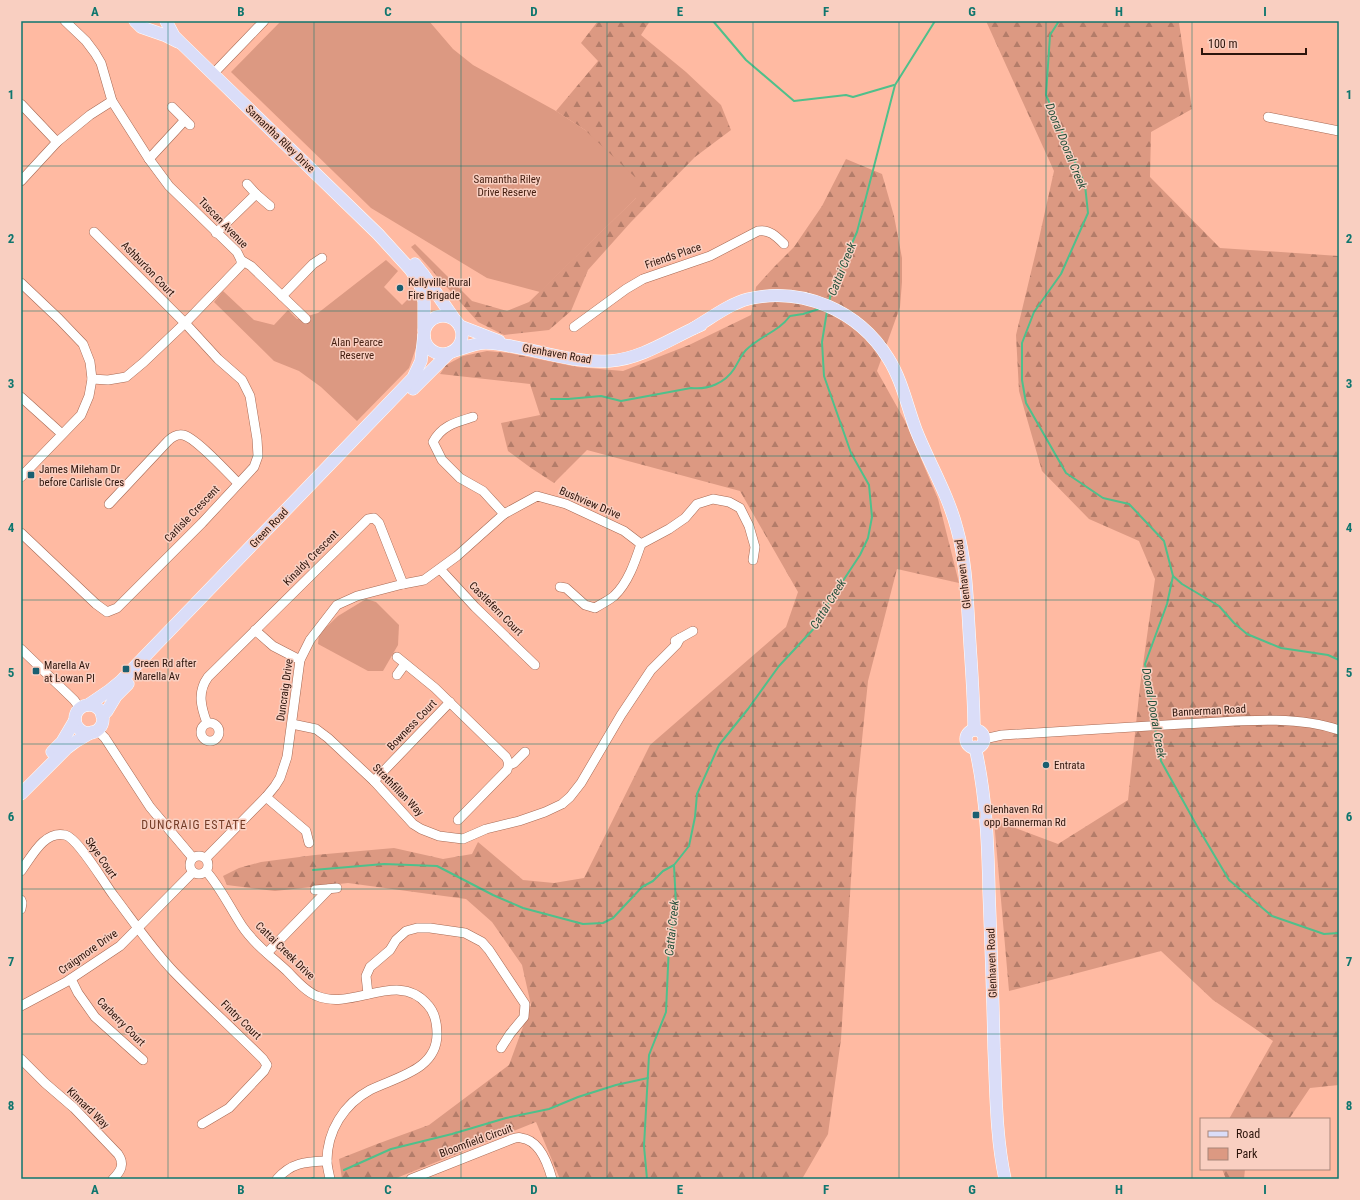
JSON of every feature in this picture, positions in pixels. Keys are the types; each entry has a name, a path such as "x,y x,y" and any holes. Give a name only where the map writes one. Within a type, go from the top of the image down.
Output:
{"main road":[{"name":"Samantha Riley Drive","path":"135,21 139,26 181,43"},
{"path":"146,29 156,27 162,21"},
{"name":"Samantha Riley Drive","path":"166,21 174,36 378,234 410,269 422,290 424,302 424,332"},
{"name":"Samantha Riley Drive","path":"378,234 394,245 417,266 457,323"},
{"name":"Glenhaven Road","path":"452,352 477,344 486,343 579,360 616,360 644,352 694,328 733,304 748,299 767,296 791,300 812,299 841,316 869,343 882,361 907,403 923,447 947,499 957,528 962,549 968,600 974,707 974,730 968,734 966,738 970,745 980,743 980,770 988,865 996,1104 1002,1165 1005,1179"},
{"path":"446,316 457,323 462,333 462,340 459,346 452,352 443,354 436,353 431,350 424,341 424,332 430,321 437,317 446,316"},
{"name":"Glenhaven Road","path":"457,323 509,346"},
{"name":"Green Road","path":"84,707 121,681 414,378 421,361 424,332"},
{"name":"Green Road","path":"102,716 107,711 116,696 424,377 452,352"},
{"path":"21,784 62,742 75,720 76,714 84,707 98,708 102,716 102,723 94,731 74,742 67,748 21,794"},
{"path":"75,720 78,728 86,732 94,731"}],"street":[{"name":"Tuscan Avenue","path":"65,21 86,41 95,53 101,63 112,101 149,159 169,186 237,252 241,260 241,265 185,323 126,377 108,380 92,379"},
{"path":"213,74 264,21"},
{"path":"21,181 57,142 90,115 112,101"},
{"path":"21,104 57,142"},
{"path":"149,159 188,122 172,107"},
{"path":"1268,118 1339,131"},
{"path":"247,184 270,206"},
{"path":"216,233 256,194"},
{"name":"Friends Place","path":"574,327 626,289 643,279 710,256 758,231 763,230 770,232 784,244"},
{"name":"Ashburton Court","path":"94,232 185,323"},
{"path":"282,296 313,264 322,258"},
{"path":"241,260 251,266 306,319"},
{"path":"21,283 79,339 88,356 92,379 91,389 84,410 76,421 21,477"},
{"name":"Carlisle Crescent","path":"21,533 96,604 107,612 117,608 202,523 254,467 258,456 257,439 250,396 242,380 218,358 185,323"},
{"path":"21,397 62,434"},
{"path":"473,416 449,425 438,434 433,442 442,460 460,478 483,491 504,514"},
{"path":"110,504 173,436 182,435 196,443 238,483"},
{"name":"Bushview Drive","path":"504,514 537,496 566,504 624,531 642,544"},
{"path":"560,587 566,588 585,604 595,608 614,596 620,589 633,566 642,544 685,518 697,504 713,499 729,502 740,508 749,526 755,547 753,560"},
{"name":"Duncraig Drive","path":"206,858 275,786 284,768 287,757 300,660 310,640 337,605 357,596 424,580 457,556 504,514"},
{"name":"Kinaldy Crescent","path":"255,630 368,519 374,518 379,523 403,584"},
{"name":"Castlefern Court","path":"440,569 535,665"},
{"path":"207,723 202,710 201,700 205,682 255,630 273,646 300,660"},
{"name":"Strathfillan Way","path":"292,724 322,733 374,781 413,824 439,836 462,839 486,829 519,821 545,812 562,804 570,797 581,784 651,670 677,644 680,638 693,631"},
{"path":"21,649 74,700 84,707"},
{"name":"Bowness Court","path":"396,657 450,702 506,757 509,765"},
{"path":"397,675 405,664"},
{"name":"Bowness Court","path":"374,781 450,702"},
{"name":"Bannerman Road","path":"980,743 1002,735 1242,721 1295,722 1339,730"},
{"path":"94,731 105,738 150,807 193,858"},
{"path":"458,820 507,770 509,765 514,763 525,752"},
{"path":"266,797 306,831 309,843"},
{"name":"Skye Court","path":"21,871 43,841 50,836 65,835 71,838 78,845 138,928"},
{"path":"200,855 206,858 209,866 206,871 201,874 193,872 190,867 190,863 193,858 200,855"},
{"name":"Cattai Creek Drive","path":"206,871 217,883 243,927 268,953 307,989 317,996 331,999 346,998 389,990 402,990 414,993 423,999 431,1008 436,1020 438,1035 436,1048 429,1059 421,1067 370,1090 358,1098 346,1109 336,1122 329,1142 327,1161 330,1179"},
{"name":"Craigmore Drive","path":"21,1006 71,979 120,946 193,872"},
{"path":"268,953 333,888 315,890"},
{"path":"21,900 21,909"},
{"name":"Fintry Court","path":"138,928 173,971 263,1059 266,1065 264,1071 229,1108 202,1124"},
{"path":"368,994 366,976 370,967 390,950 396,940 406,931 417,928 430,928 465,934 482,942 489,950 524,1004 524,1017 510,1034 502,1048"},
{"name":"Carberry Court","path":"71,979 78,993 95,1017 143,1060"},
{"name":"Kinnard Way","path":"21,1059 45,1083 74,1108 118,1154 122,1163 121,1168 113,1179"},
{"name":"Bloomfield Circuit","path":"411,1179 512,1139 521,1138 531,1142 537,1148 546,1161 552,1179"},
{"path":"278,1179 285,1171 294,1165 327,1161"}],"green space":[{"name":"Samantha Riley Drive Reserve","path":"281,21 429,21 453,49 473,65 556,111 585,130 636,178 636,198 540,292 487,278 371,208 231,72"},
{"path":"598,21 650,21 641,35 686,72 721,105 731,130 695,157 631,222 588,270 571,311 549,330 504,335 478,322 411,247 415,244 472,301 507,311 529,302 636,198 585,130 556,111 598,61 581,43"},
{"path":"986,21 1182,21 1179,23 1192,109 1151,132 1150,177 1220,248 1339,256 1339,1085 1310,1088 1290,1118 1230,1118 1273,1041 1213,1000 1161,951 1009,991 994,820 1058,844 1128,800 1140,686 1155,579 1139,541 1089,519 1042,471 1019,391 1016,335 1054,171"},
{"path":"846,159 882,174 894,216 902,258 900,307 877,371 905,421 938,499 959,583 897,569 868,681 856,799 841,1039 828,1134 802,1179 560,1179 536,1122 394,1179 342,1179 339,1159 429,1125 509,1065 531,1005 522,965 492,922 466,899 348,883 275,891 227,885 223,876 239,868 261,862 315,855 394,848 443,859 472,854 478,842 523,880 554,883 584,878 650,745 786,627 798,592 740,491 587,450 554,483 508,451 501,423 540,415 530,384 440,374 446,365 463,356 487,351 509,353 577,367 623,371 689,345 751,315 756,287 794,247 822,206"},
{"name":"Alan Pearce Reserve","path":"386,260 398,271 384,287 402,305 415,292 422,315 417,331 418,342 409,368 357,421 321,387 299,371 274,361 214,302 223,291 254,320 274,325 288,310 297,319 318,313"},
{"path":"366,599 376,602 399,625 398,645 383,671 368,671 318,644 319,634 338,616"},
{"path":"1222,1170 1245,1170 1244,1179 1226,1179"}],"waterway":[{"path":"713,21 746,60 794,101 846,95 853,97 894,85"},
{"name":"Cattai Creek","path":"829,302 832,288 857,232 895,85 935,21"},
{"name":"Dooral Dooral Creek","path":"1059,21 1050,35 1046,95 1085,185 1088,213 1061,274 1034,312 1022,343 1022,380 1026,403 1066,473 1103,498 1129,504 1164,541 1173,576 1167,604 1145,664 1155,723"},
{"path":"551,399 601,396 621,401 691,388 710,387 721,382 730,374 750,346 779,327 790,316 819,309"},
{"name":"Cattai Creek","path":"647,1179 644,1146 649,1055 666,1012 669,944 676,905 674,865 689,846 695,817 697,794 719,745 748,709 779,666 819,623 829,602 860,555 868,538 872,517 869,485 851,453 824,376 822,342 827,311"},
{"path":"1173,576 1182,584 1219,606 1234,623 1247,634 1281,648 1328,655 1339,660"},
{"name":"Dooral Dooral Creek","path":"1155,728 1161,761 1229,880 1272,916 1324,934 1339,933"},
{"path":"313,870 384,864 437,866 493,895 523,908 583,924 603,923 613,918 642,887 653,881 663,871 674,865"},
{"path":"344,1170 391,1149 452,1134 506,1118 549,1109 578,1097 616,1085 648,1078"}],"place":[{"name":"Kellyville Rural Fire Brigade","path":"400,288"},
{"name":"James Mileham Dr before Carlisle Cres","path":"31,475"},
{"name":"Green Rd after Marella Av","path":"126,669"},
{"name":"Marella Av at Lowan Pl","path":"36,671"},
{"name":"Entrata","path":"1046,765"},
{"name":"Glenhaven Rd opp Bannerman Rd","path":"976,815"}],"district":[{"name":"DUNCRAIG ESTATE","path":"194,825"}]}
